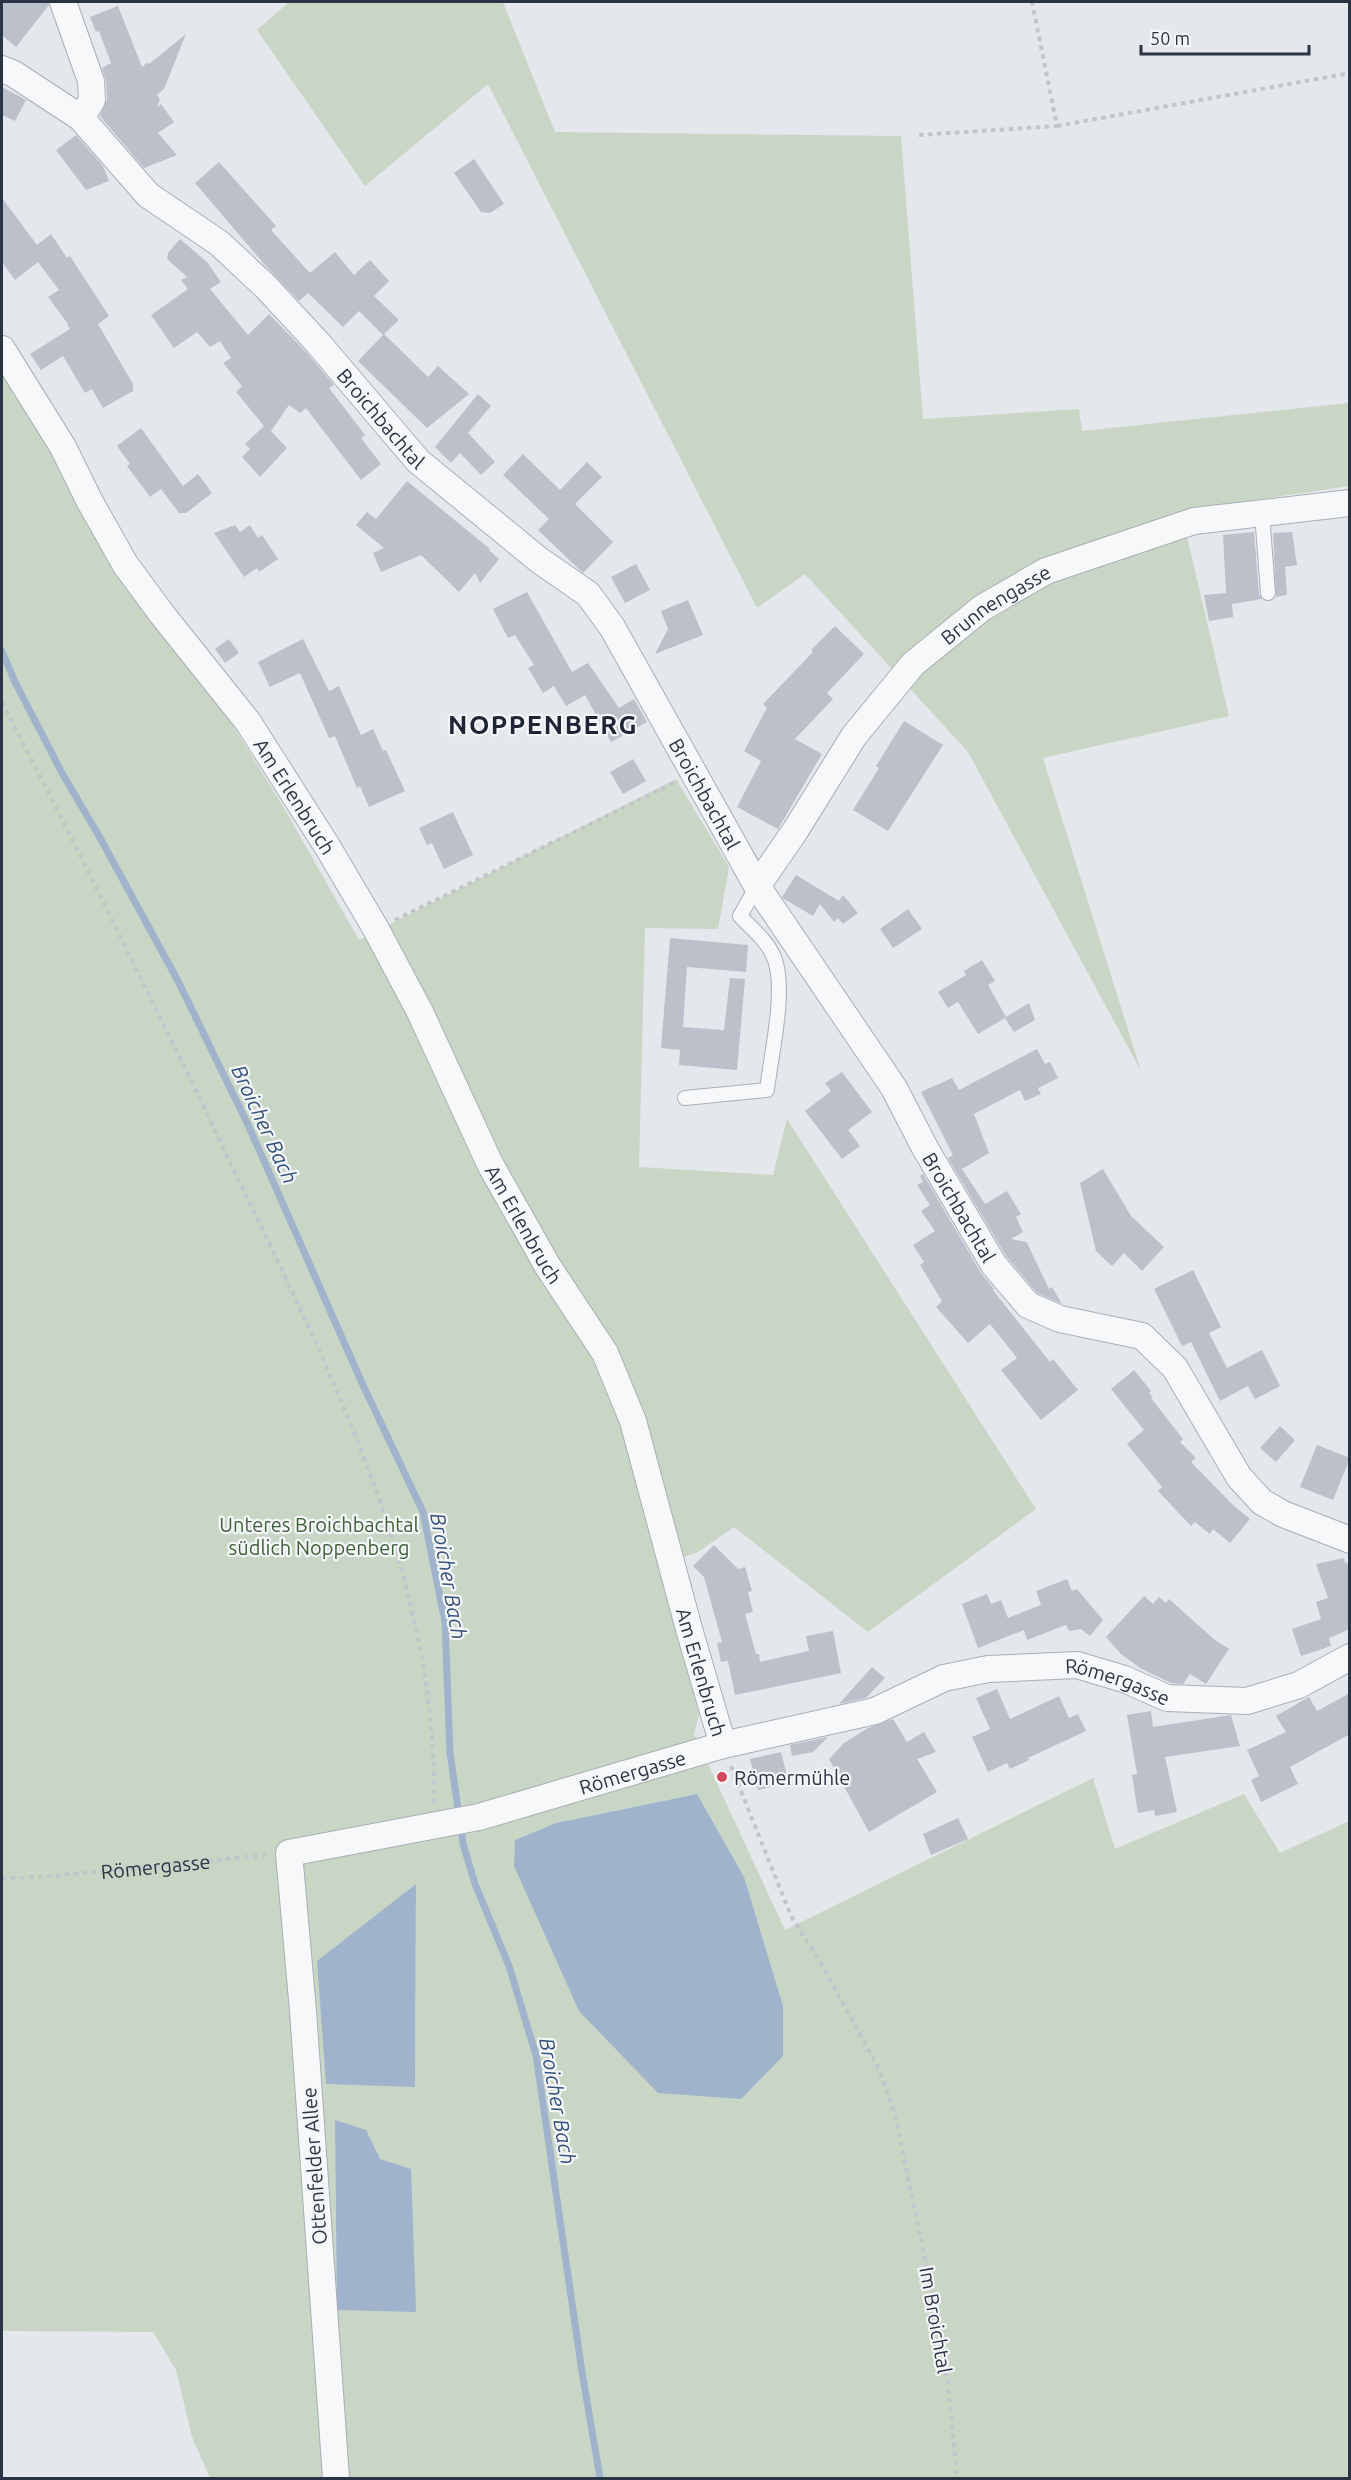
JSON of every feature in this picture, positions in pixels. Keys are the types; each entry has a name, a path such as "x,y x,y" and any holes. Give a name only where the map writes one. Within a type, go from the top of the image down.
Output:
{"street":[{"path":"63,2 91,81 92,100 81,118"},
{"name":"Broichbachtal","path":"2,69 15,74 81,118 148,195 219,243 266,287 317,342 418,461 539,560 588,594 612,627 757,886 894,1088 925,1148 994,1264 1028,1305 1060,1319 1142,1336 1175,1368 1239,1477 1262,1502 1292,1518 1350,1540"},
{"name":"Am Erlenbruch","path":"2,349 63,447 88,500 125,564 160,613 248,722 281,771 376,929 420,1012 490,1164 547,1265 605,1353 633,1421 723,1745"},
{"name":"Brunnengasse","path":"757,886 861,727 913,664 981,608 1046,571 1194,521 1350,502"},
{"name":"Römergasse","path":"289,1853 479,1817 723,1745 875,1711 944,1678 988,1669 1077,1665 1124,1679 1167,1698 1247,1701 1299,1685 1350,1658"},
{"name":"Ottenfelder Allee","path":"289,1853 304,2022 336,2478"}],"lane":[{"path":"1262,513 1268,593"},
{"path":"684,1098 767,1089 780,986 775,958 764,940 740,916 757,886"}],"path":[{"path":"1032,2 1057,126"},
{"path":"919,135 1057,126 1350,73"},
{"path":"2,702 140,973 314,1342 367,1467 396,1549 418,1643 431,1726 440,1824"},
{"path":"376,929 694,773"},
{"name":"Am Erlenbruch","path":"723,1745 791,1916 822,1965 879,2069 895,2115 906,2163"},
{"name":"Römergasse","path":"2,1878 42,1877 289,1853"},
{"name":"Im Broichtal","path":"906,2163 946,2374 957,2478"}],"green space":[{"path":"289,2 503,2 555,132 901,136 923,419 1079,409 1082,431 1349,403 1349,486 1181,511 1229,716 1043,758 1141,1071 968,752 805,574 757,608 488,84 365,186 257,30"},
{"name":"Unteres Broichbachtal südlich Noppenberg","path":"2,374 160,631 222,708 281,803 359,940 676,779 729,867 718,929 645,928 639,1167 773,1175 787,1119 1036,1509 868,1632 734,1527 698,1552 660,1566 699,1715 694,1734 785,1930 1093,1778 1115,1849 1244,1794 1280,1853 1349,1821 1349,2478 210,2478 192,2437 176,2370 153,2332 2,2331","holes":["697,1794 515,1840 556,1823","416,1885 415,2086 327,2083"]}],"water":[{"path":"697,1794 744,1877 783,2006 783,2056 741,2099 658,2093 579,2011 514,1866 515,1840 556,1823"},
{"path":"416,1884 415,2087 326,2084 317,1961"},
{"path":"335,2120 366,2130 380,2159 411,2169 416,2312 337,2310"}],"building":[{"path":"2,2 48,2 49,5 16,47 2,35"},
{"path":"118,6 142,67 148,62 149,64 186,34 164,89 157,95 160,99 157,107 161,104 174,122 158,133 177,155 144,168 100,116 107,99 106,80 102,68 111,63 99,31 96,32 90,17"},
{"path":"2,87 26,100 15,121 2,115"},
{"path":"76,135 103,166 109,181 86,190 56,150"},
{"path":"474,159 504,204 490,213 481,212 454,173"},
{"path":"219,162 276,226 271,230 310,273 335,252 354,275 370,260 389,281 374,296 399,320 384,334 428,377 438,366 469,394 427,428 358,361 383,335 359,311 343,327 308,293 299,301 195,183"},
{"path":"2,198 37,245 51,234 67,258 70,256 109,316 98,324 133,384 133,391 103,408 92,389 85,393 63,356 41,370 30,354 70,329 48,297 59,290 38,262 15,280 2,262"},
{"path":"180,239 207,262 221,282 210,289 248,335 269,314 306,352 334,385 329,388 365,435 361,438 381,464 361,480 306,408 300,413 289,405 271,431 287,448 260,477 242,457 250,449 245,444 264,426 236,392 242,386 223,363 231,358 220,341 210,347 197,332 174,348 151,315 188,289 181,280 187,277 167,259 168,253"},
{"path":"478,394 491,406 468,433 495,462 481,475 460,453 451,463 435,447"},
{"path":"141,428 183,486 198,474 212,493 186,513 179,513 161,489 150,497 127,466 130,464 117,446"},
{"path":"523,454 560,490 587,462 602,477 575,504 613,542 583,573 538,530 549,519 503,475"},
{"path":"407,481 490,549 499,559 480,583 475,573 459,592 421,555 381,572 373,553 384,548 356,525 367,512 376,519"},
{"path":"235,525 240,532 250,525 258,538 262,535 278,559 259,572 257,568 244,577 214,533"},
{"path":"1254,532 1259,594 1262,599 1232,604 1233,617 1209,621 1204,595 1226,593 1223,535"},
{"path":"1292,532 1297,565 1285,567 1287,595 1276,597 1273,533"},
{"path":"636,564 650,590 625,603 611,577"},
{"path":"527,592 572,672 588,663 619,708 634,699 647,722 611,742 585,695 566,706 554,686 543,693 528,668 534,665 515,635 508,638 493,609"},
{"path":"688,600 703,635 655,654 668,629 661,611"},
{"path":"835,626 864,654 827,693 833,699 795,739 822,754 778,829 737,807 761,761 744,751 767,708 763,704"},
{"path":"229,639 239,653 225,663 215,649"},
{"path":"303,639 329,691 339,686 361,735 373,729 383,751 386,750 405,791 369,807 360,786 357,788 335,736 329,738 300,673 270,687 258,662"},
{"path":"904,721 943,745 888,831 853,810 879,768 876,766"},
{"path":"633,759 646,781 623,794 610,772"},
{"path":"453,812 473,855 444,869 432,843 427,845 419,828"},
{"path":"796,875 839,901 843,895 858,913 843,924 838,918 834,922 820,904 813,916 784,899 782,897"},
{"path":"908,909 922,929 893,948 880,929"},
{"path":"670,938 748,945 746,972 687,967 683,1027 724,1030 730,978 745,979 737,1070 679,1065 680,1050 661,1048"},
{"path":"982,960 995,981 988,985 1006,1017 1029,1003 1035,1020 1014,1032 1005,1018 978,1034 958,1002 948,1008 938,992 966,975 964,971"},
{"path":"1037,1049 1045,1064 1050,1062 1058,1078 1038,1088 1041,1094 1025,1101 1020,1090 974,1114 989,1153 962,1169 985,1204 1007,1191 1021,1214 1016,1217 1023,1232 1011,1239 1026,1242 1049,1289 1052,1287 1062,1304 1037,1293 1006,1256 948,1158 953,1155 921,1092 952,1078 959,1090"},
{"path":"842,1072 872,1112 848,1130 860,1146 842,1159 805,1111 831,1091 825,1083"},
{"path":"1103,1169 1131,1216 1164,1247 1142,1271 1124,1253 1112,1266 1096,1251 1080,1183"},
{"path":"923,1174 981,1273 995,1290 992,1289 1050,1362 1053,1359 1078,1390 1041,1420 1001,1370 1017,1358 990,1324 968,1343 936,1307 942,1301 920,1265 924,1262 913,1245 935,1231 921,1211 930,1205 917,1185 923,1182 920,1176"},
{"path":"1193,1270 1221,1327 1209,1333 1227,1368 1262,1350 1280,1386 1255,1399 1248,1386 1220,1401 1191,1342 1182,1346 1154,1289"},
{"path":"1134,1370 1151,1391 1149,1393 1153,1397 1151,1398 1183,1439 1180,1442 1196,1458 1191,1462 1250,1519 1230,1543 1213,1529 1210,1534 1195,1522 1191,1526 1158,1491 1162,1487 1127,1444 1144,1430 1111,1389"},
{"path":"1280,1426 1295,1440 1276,1462 1260,1448"},
{"path":"1317,1445 1350,1458 1333,1500 1300,1487"},
{"path":"714,1545 738,1569 745,1567 752,1591 748,1592 753,1612 745,1614 760,1662 809,1651 806,1636 833,1631 841,1673 735,1695 728,1661 721,1662 717,1643 722,1642 704,1577 693,1566"},
{"path":"1344,1558 1345,1563 1350,1562 1350,1629 1329,1638 1331,1646 1301,1656 1292,1629 1321,1619 1316,1602 1328,1598 1316,1564"},
{"path":"1067,1579 1072,1591 1077,1589 1103,1620 1090,1636 1081,1629 1069,1631 1066,1625 1027,1640 1024,1630 978,1648 962,1604 987,1594 991,1604 1001,1600 1008,1618 1041,1605 1036,1591"},
{"path":"1144,1596 1153,1604 1159,1597 1166,1603 1169,1599 1215,1640 1229,1649 1206,1684 1190,1674 1183,1684 1171,1683 1140,1668 1121,1654 1106,1637"},
{"path":"872,1667 885,1678 866,1698 839,1704"},
{"path":"997,1689 1010,1719 1059,1696 1069,1718 1078,1714 1086,1731 1010,1769 1007,1763 988,1772 972,1737 990,1729 976,1698"},
{"path":"1350,1693 1350,1734 1290,1767 1298,1784 1261,1802 1251,1780 1259,1776 1247,1750 1286,1732 1276,1716 1309,1697 1317,1711"},
{"path":"1151,1711 1153,1727 1231,1715 1240,1746 1165,1757 1177,1812 1155,1816 1154,1810 1138,1813 1132,1775 1137,1774 1127,1715"},
{"path":"893,1719 907,1742 924,1732 936,1752 917,1759 937,1792 869,1832 829,1759 844,1743 868,1728"},
{"path":"828,1737 813,1752 792,1756 790,1745"},
{"path":"781,1752 789,1783 758,1790 750,1759"},
{"path":"958,1818 968,1839 931,1855 923,1834"}],"waterway":[{"name":"Broicher Bach","path":"2,651 15,682 62,773 178,981 249,1127 362,1383 423,1512 445,1622 450,1753 459,1816"},
{"name":"Broicher Bach","path":"461,1827 463,1844 475,1884 509,1966 536,2055 582,2372 600,2478"}],"place":[{"name":"Römermühle","path":"722,1777"}],"district":[{"name":"NOPPENBERG","path":"543,724"}]}
